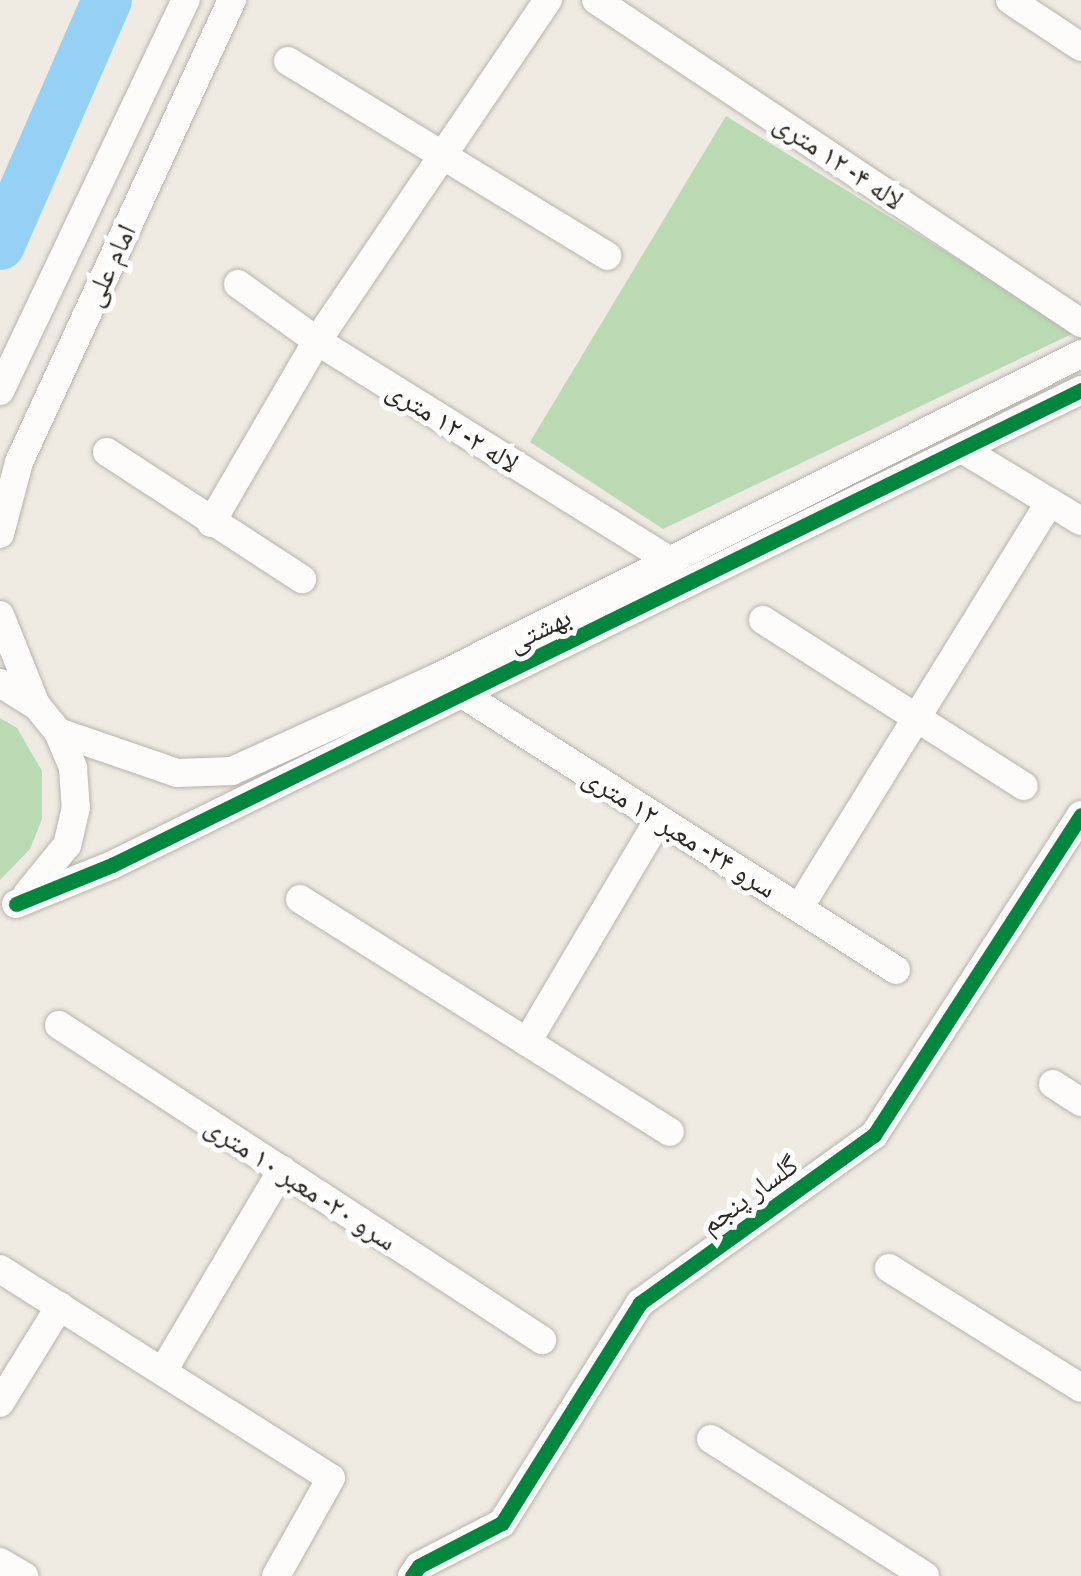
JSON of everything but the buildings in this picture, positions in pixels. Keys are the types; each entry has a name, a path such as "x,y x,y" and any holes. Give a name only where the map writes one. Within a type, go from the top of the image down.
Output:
{"street":[{"name":"امام علی","path":"0,392 186,0"},
{"name":"امام علی","path":"0,534 19,462 232,0"},
{"path":"210,523 317,342 548,0"},
{"name":"لاله ۴- ۱۲ متری","path":"596,0 1081,323"},
{"path":"1010,0 1081,47"},
{"path":"288,61 607,256"},
{"name":"لاله ۲- ۱۲ متری","path":"238,284 317,342 672,562"},
{"name":"بهشتی","path":"58,732 177,773 232,771 290,750 1081,354"},
{"name":"بهشتی","path":"8,907 112,865 1081,390"},
{"path":"962,449 1081,521"},
{"path":"107,452 210,523 302,579"},
{"path":"799,908 1050,502"},
{"path":"0,615 37,706 58,732 73,768 72,826 46,879 8,907"},
{"path":"763,620 1024,786"},
{"path":"0,684 37,706"},
{"name":"سرو ۲۴- معبر ۱۲ متری","path":"464,694 896,970"},
{"name":"گلسار پنجم","path":"412,1576 418,1566 502,1523 640,1303 874,1134 1081,815"},
{"path":"527,1042 659,820"},
{"path":"300,898 670,1132"},
{"name":"سرو ۲۰- معبر ۱۰ متری","path":"60,1025 542,1340"},
{"path":"1053,1084 1081,1102"},
{"path":"163,1372 282,1170"},
{"path":"890,1268 1081,1388"},
{"path":"0,1269 331,1478 276,1576"},
{"path":"0,1403 60,1306"},
{"path":"711,1439 925,1576"},
{"path":"0,1562 24,1576"}],"green space":[{"path":"726,116 1076,332 663,529 530,442"},
{"path":"0,718 17,728 42,771 42,819 30,849 0,880"}],"waterway":[{"path":"0,245 107,0"}],"cycle path":[{"path":"16,904 112,865 1081,390"},
{"path":"412,1576 419,1566 502,1523 640,1303 874,1135 1081,815"}]}
